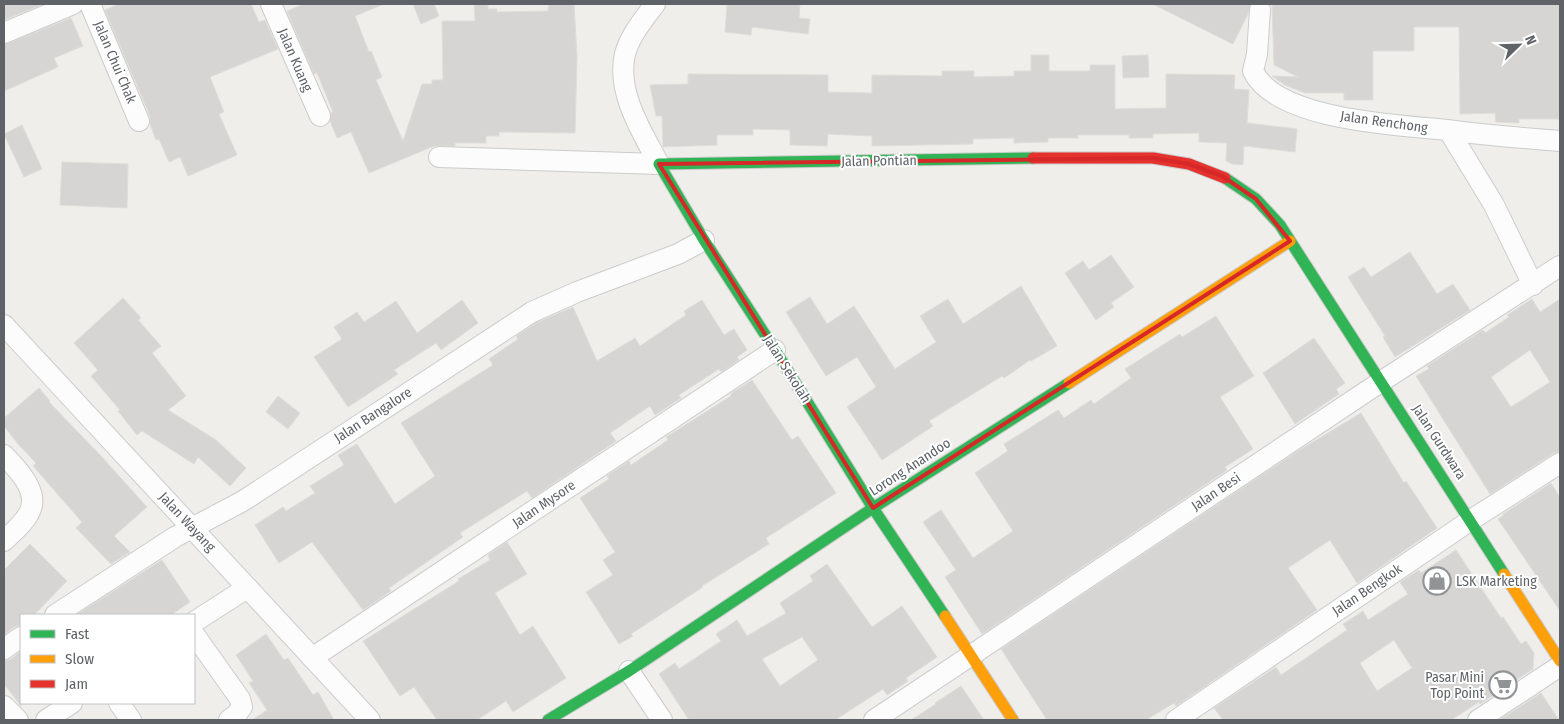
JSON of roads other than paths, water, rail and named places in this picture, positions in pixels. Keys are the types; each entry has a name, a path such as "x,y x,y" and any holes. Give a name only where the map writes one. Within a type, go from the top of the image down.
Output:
{"street":[{"path":"4,33 73,4"},
{"name":"Jalan Chui Chak","path":"90,4 139,121"},
{"name":"Jalan Kuang","path":"271,4 320,116"},
{"name":"Jalan Sekolah","path":"655,4 637,28 626,53 623,72 626,91 635,119 704,240 873,508 1013,720"},
{"name":"Jalan Renchong","path":"1260,10 1257,54 1253,71 1262,85 1274,93 1320,112 1360,122 1560,141"},
{"path":"1449,131 1494,205 1533,285"},
{"name":"Jalan Pontian","path":"439,158 660,164 1078,157 1152,158 1189,164 1222,176 1256,199 1280,225 1290,241"},
{"name":"Jalan Bangalore","path":"57,614 192,528 243,501 532,312 577,292 678,254 704,240"},
{"name":"Jalan Gurdwara","path":"1290,241 1382,381 1560,661"},
{"name":"Lorong Anandoo","path":"548,720 629,671 873,508 1290,241"},
{"name":"Jalan Besi","path":"874,720 1382,381 1560,266"},
{"name":"Jalan Wayang","path":"4,324 370,720"},
{"name":"Jalan Mysore","path":"312,658 775,350"},
{"path":"4,455 21,473 30,488 32,501 29,514 4,541"},
{"name":"Jalan Bengkok","path":"1176,720 1471,520 1560,463"},
{"path":"195,621 246,588"},
{"path":"195,635 240,699 242,707 229,720"},
{"path":"4,649 20,638"},
{"path":"1478,720 1560,666"},
{"path":"629,671 662,720"},
{"path":"46,720 70,704"},
{"path":"121,704 131,720"},
{"path":"4,706 18,720"}],"place":[{"name":"LSK Marketing","path":"1437,581"},
{"name":"Pasar Mini Top Point","path":"1503,685"}]}
